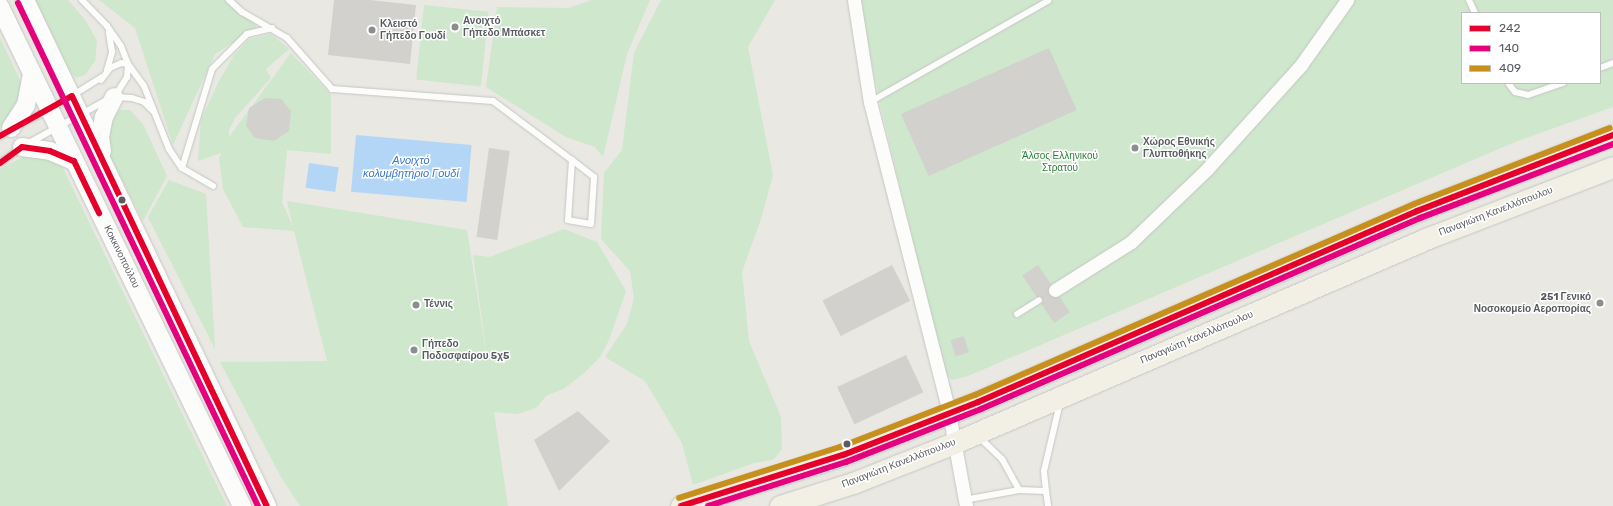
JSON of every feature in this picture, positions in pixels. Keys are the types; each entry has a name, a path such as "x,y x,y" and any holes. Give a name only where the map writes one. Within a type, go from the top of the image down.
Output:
{"main road":[{"path":"25,0 82,114 267,506"},
{"name":"Κοκκινοπούλου","path":"0,8 242,506"},
{"path":"6,132 26,105 32,74"},
{"path":"104,162 100,138 104,117 114,97"},
{"path":"681,506 843,455 949,413 1417,211 1613,135"},
{"path":"22,147 50,151 74,161"},
{"name":"Παναγιώτη Κανελλόπουλου","path":"780,506 853,483 954,443 1428,238 1613,167"}],"street":[{"path":"854,0 870,102 949,413 965,503"},
{"path":"1055,290 1131,242 1207,169 1301,65 1347,0"}],"lane":[{"path":"82,0 107,26 121,46 128,64 144,86 169,149 182,168 212,186"},
{"path":"229,0 242,12 287,38 332,89 493,101 572,160 594,178 591,224 568,220 572,160"},
{"path":"1469,0 1475,12"},
{"path":"870,102 1048,1"},
{"path":"101,80 109,67 112,52 107,26"},
{"path":"182,168 212,69 247,34 272,28"},
{"path":"6,132 49,110 101,80 110,68 121,63 128,64"},
{"path":"1601,68 1613,63"},
{"path":"2,160 22,147 114,97 127,77 128,64"},
{"path":"1509,84 1516,92 1528,95 1560,84"},
{"path":"114,97 132,98 144,102 154,112"},
{"path":"1018,314 1039,300"},
{"path":"1048,506 1044,470 1061,397"},
{"path":"975,434 1002,459 1019,490"},
{"path":"965,503 1019,490 1046,491"}],"green space":[{"path":"31,0 68,0 86,21 97,41 95,61 85,75 76,78 65,67"},
{"path":"99,0 233,0 257,27 215,54 173,145 135,28"},
{"path":"592,0 650,0 627,54 603,157 595,147 566,137 486,87 497,7 568,8"},
{"path":"661,0 775,0 748,47 773,175 761,219 742,272 749,341 781,417 782,449 773,460 754,463 693,485 682,443 645,381 605,357 627,324 634,298 630,271 601,239 604,173 622,150 634,53"},
{"name":"Άλσος Ελληνικού Στρατού","path":"859,0 1613,0 1613,107 1515,142 968,376 952,380 947,375 934,329 880,103"},
{"path":"424,5 489,12 481,86 416,80"},
{"path":"271,34 289,49 266,69 271,78 235,118 229,130 229,137 291,53 331,95 331,154 287,150 282,202 293,227 287,201 467,230 489,371 473,255 489,257 564,229 597,242 626,291 609,340 600,357 584,373 565,388 546,396 536,408 517,414 494,412 508,506 300,506 281,477 220,362 327,361 294,231 243,227 223,189 219,158 221,153 198,161 201,120 218,83 234,55 249,39"},
{"path":"0,38 20,80 23,92 9,122 0,128"},
{"path":"119,110 130,110 143,124 167,176 143,221 110,156 108,121"},
{"path":"29,154 60,162 227,506 0,506 0,169"},
{"path":"169,180 206,194 215,349 148,217"}],"water":[{"name":"Ανοιχτό κολυμβητήριο Γουδί","path":"356,135 472,145 467,202 351,192"},
{"path":"309,163 339,167 335,192 306,188"}],"building":[{"name":"Κλειστό Γήπεδο Γουδί","path":"334,0 370,0 416,5 410,64 328,55"},
{"path":"1049,48 1077,110 929,176 901,114"},
{"path":"265,98 281,99 291,111 289,131 274,141 255,138 246,126 249,108"},
{"path":"489,148 510,151 497,240 476,237"},
{"path":"892,265 910,301 841,336 823,300"},
{"path":"1038,265 1070,312 1054,323 1022,276"},
{"path":"964,336 969,352 956,356 951,340"},
{"path":"906,355 923,392 854,424 837,387"},
{"path":"578,411 610,441 559,491 534,440"}],"transit line":[{"name":"140","path":"18,3 258,506"},
{"name":"242","path":"0,136 72,96 267,506"},
{"name":"409","path":"679,498 840,447 975,395 1414,204 1610,128"},
{"name":"242","path":"681,506 843,455 978,402 1417,211 1613,135"},
{"name":"140","path":"708,506 846,462 981,409 1420,218 1613,144"},
{"name":"242","path":"0,163 22,147 50,151 74,161 99,213"}],"place":[{"name":"Ανοιχτό Γήπεδο Μπάσκετ","path":"455,27"},
{"name":"Κλειστό Γήπεδο Γουδί","path":"372,30"},
{"name":"Χώρος Εθνικής Γλυπτοθήκης","path":"1135,148"},
{"name":"251 Γενικό Νοσοκομείο Αεροπορίας","path":"1600,303"},
{"name":"Τέννις","path":"416,305"},
{"name":"Γήπεδο Ποδοσφαίρου 5χ5","path":"414,350"}]}
